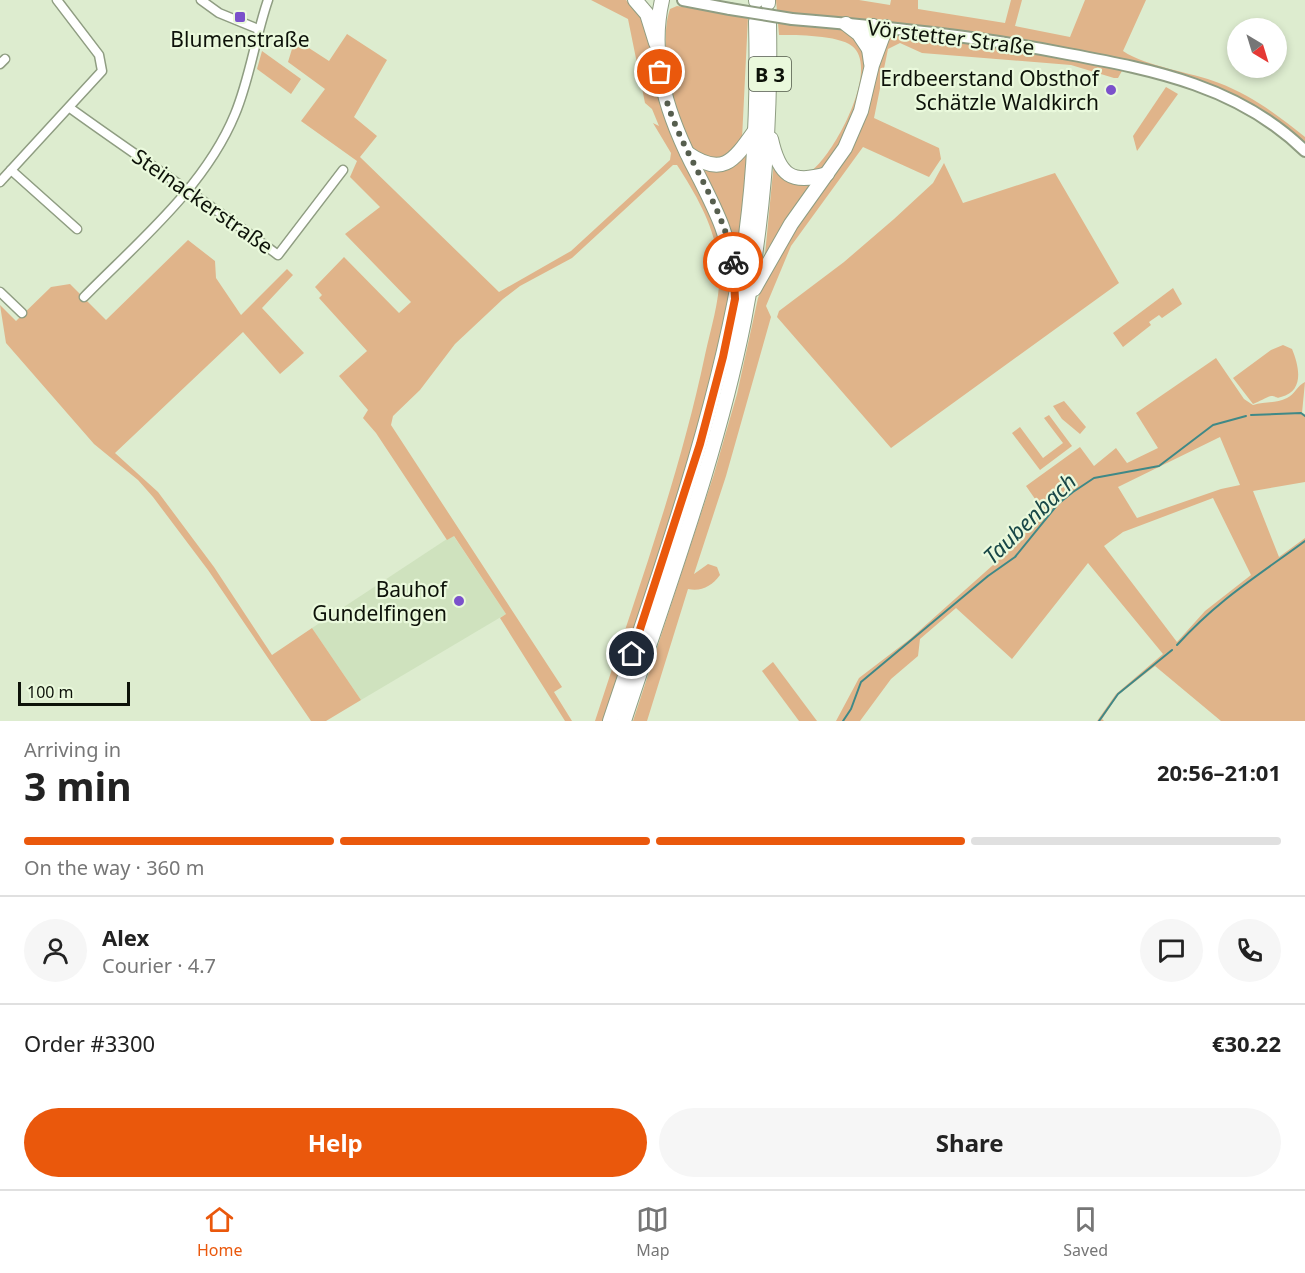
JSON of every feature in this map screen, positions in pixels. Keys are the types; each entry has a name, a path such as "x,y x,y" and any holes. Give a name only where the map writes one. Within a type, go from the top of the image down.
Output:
{"highway":[{"path":"635,0 647,14"},
{"path":"650,0 647,14 651,33 658,48"},
{"path":"662,0 658,48 667,106 686,152 721,220 742,298"},
{"name":"B 3","path":"609,721 700,444 742,298 763,22 768,125 762,204 742,298 730,380 710,454 624,721"},
{"path":"846,24 859,34 869,48 872,65"},
{"path":"869,48 880,27"},
{"path":"742,298 845,148 858,118 880,27"},
{"path":"768,125 776,156 786,173 794,178 808,180 827,174"},
{"path":"686,152 709,165 723,165 736,156 754,132"}],"street":[{"path":"1,180 98,77 102,63 57,0"},
{"path":"201,0 219,13 258,29"},
{"path":"84,297 189,189 234,117 268,0"},
{"name":"Vörstetter Straße","path":"687,0 792,19 1011,43 1115,63 1187,80 1216,91 1273,122 1305,151"},
{"name":"Steinackerstraße","path":"70,108 145,163 189,189 278,255 343,170"},
{"path":"11,170 77,229"},
{"path":"0,292 22,312"}],"shaded area":[{"path":"591,0 626,0 644,19 716,217 730,282 729,303 712,379 686,470 605,721 595,721 682,447 713,322 720,276 717,251 709,225 698,200 677,165 673,165 572,258 520,286 503,299 455,344 420,390 393,416 391,425 562,687 554,692 572,721 565,721 500,618 506,614 454,536 447,540 376,433 363,418 368,410 339,376 367,351 319,298 322,295 315,287 344,257 399,313 411,302 345,234 380,207 350,177 357,161 301,121 325,89 288,62 295,39 329,61 347,34 387,60 354,117 377,136 360,157 499,292 571,251 670,160 671,153 653,123 659,126 652,109 645,103 628,19"},
{"path":"776,0 859,0 890,5 891,0 918,0 918,9 1005,23 1011,0 1022,0 1015,26 1070,37 1085,0 1146,0 1123,51 1144,61 1219,83 1253,100 1305,137 1305,156 1249,112 1203,90 1123,69 1118,78 1114,78 1071,65 922,53 900,43 888,49 874,118 939,148 941,159 929,177 863,147 791,246 766,306 771,317 726,476 694,574 708,564 717,567 720,575 706,587 697,590 688,589 647,721 633,721 714,474 737,394 758,298 767,277 764,265 776,141 783,159 793,171 810,172 820,163 841,131 858,92 861,73 859,57 852,46 846,42 827,38 779,35"},
{"path":"677,6 748,17 742,139 738,150 714,164 688,145 671,98 666,58 667,22 670,9"},
{"path":"262,51 301,79 291,94 257,69"},
{"path":"1166,87 1178,94 1137,151 1133,136"},
{"path":"746,154 738,247 703,173 705,170 723,171"},
{"path":"944,163 963,203 1055,173 1119,283 891,448 777,317 779,311 844,262 894,219 933,183"},
{"path":"188,240 215,261 216,278 241,315 287,269 293,275 262,308 304,353 280,374 243,332 115,453 158,492 214,567 272,655 312,628 361,700 326,721 311,721 208,570 153,497 138,480 94,444 6,343 0,305 16,321 51,287 70,284 106,320"},
{"path":"1173,288 1182,304 1162,318 1159,315 1149,322 1151,325 1123,347 1113,333"},
{"path":"1283,345 1292,349 1295,356 1298,370 1297,384 1289,394 1279,398 1269,397 1253,404 1233,378 1271,350"},
{"path":"1216,358 1244,399 1253,405 1283,400 1305,382 1302,413 1305,415 1305,482 1253,491 1279,557 1305,538 1305,721 1221,721 1155,666 1118,695 1102,719 1104,721 1097,721 1116,694 1163,654 1088,563 1012,659 956,608 920,639 918,656 891,679 860,721 836,721 859,678 910,639 1020,541 1040,509 1064,490 1040,506 1026,486 1080,447 1094,466 1116,448 1127,463 1158,448 1136,413","holes":["1220,437 1240,485 1221,489 1137,518 1118,487","1213,498 1251,575 1205,611 1177,642 1104,546 1123,532"]},
{"path":"1064,401 1086,427 1080,434 1062,419 1053,406"},
{"path":"1049,415 1072,446 1040,470 1012,433 1020,427 1043,458 1063,443 1044,418"},
{"path":"453,535 506,614 361,700 312,628"},
{"path":"773,662 817,721 799,721 762,671"}],"waterway":[{"name":"Taubenbach","path":"1251,415 1301,413 1305,416"},
{"name":"Taubenbach","path":"843,721 851,709 861,682 988,576 1015,557 1058,504 1073,492 1094,478 1159,466 1213,425 1246,416"},
{"path":"1177,645 1223,601 1305,541"},
{"path":"1099,721 1118,694 1172,650"}],"way so far":[{"path":"660,72 672,122 721,220 733,262"}],"place":[{"name":"Blumenstraße","path":"240,17"},
{"name":"Erdbeerstand Obsthof Schätzle Waldkirch","path":"1111,90"},
{"name":"Bauhof Gundelfingen","path":"459,601"}],"route":[{"path":"632,654 700,444 723,357 735,299 733,262"}]}
